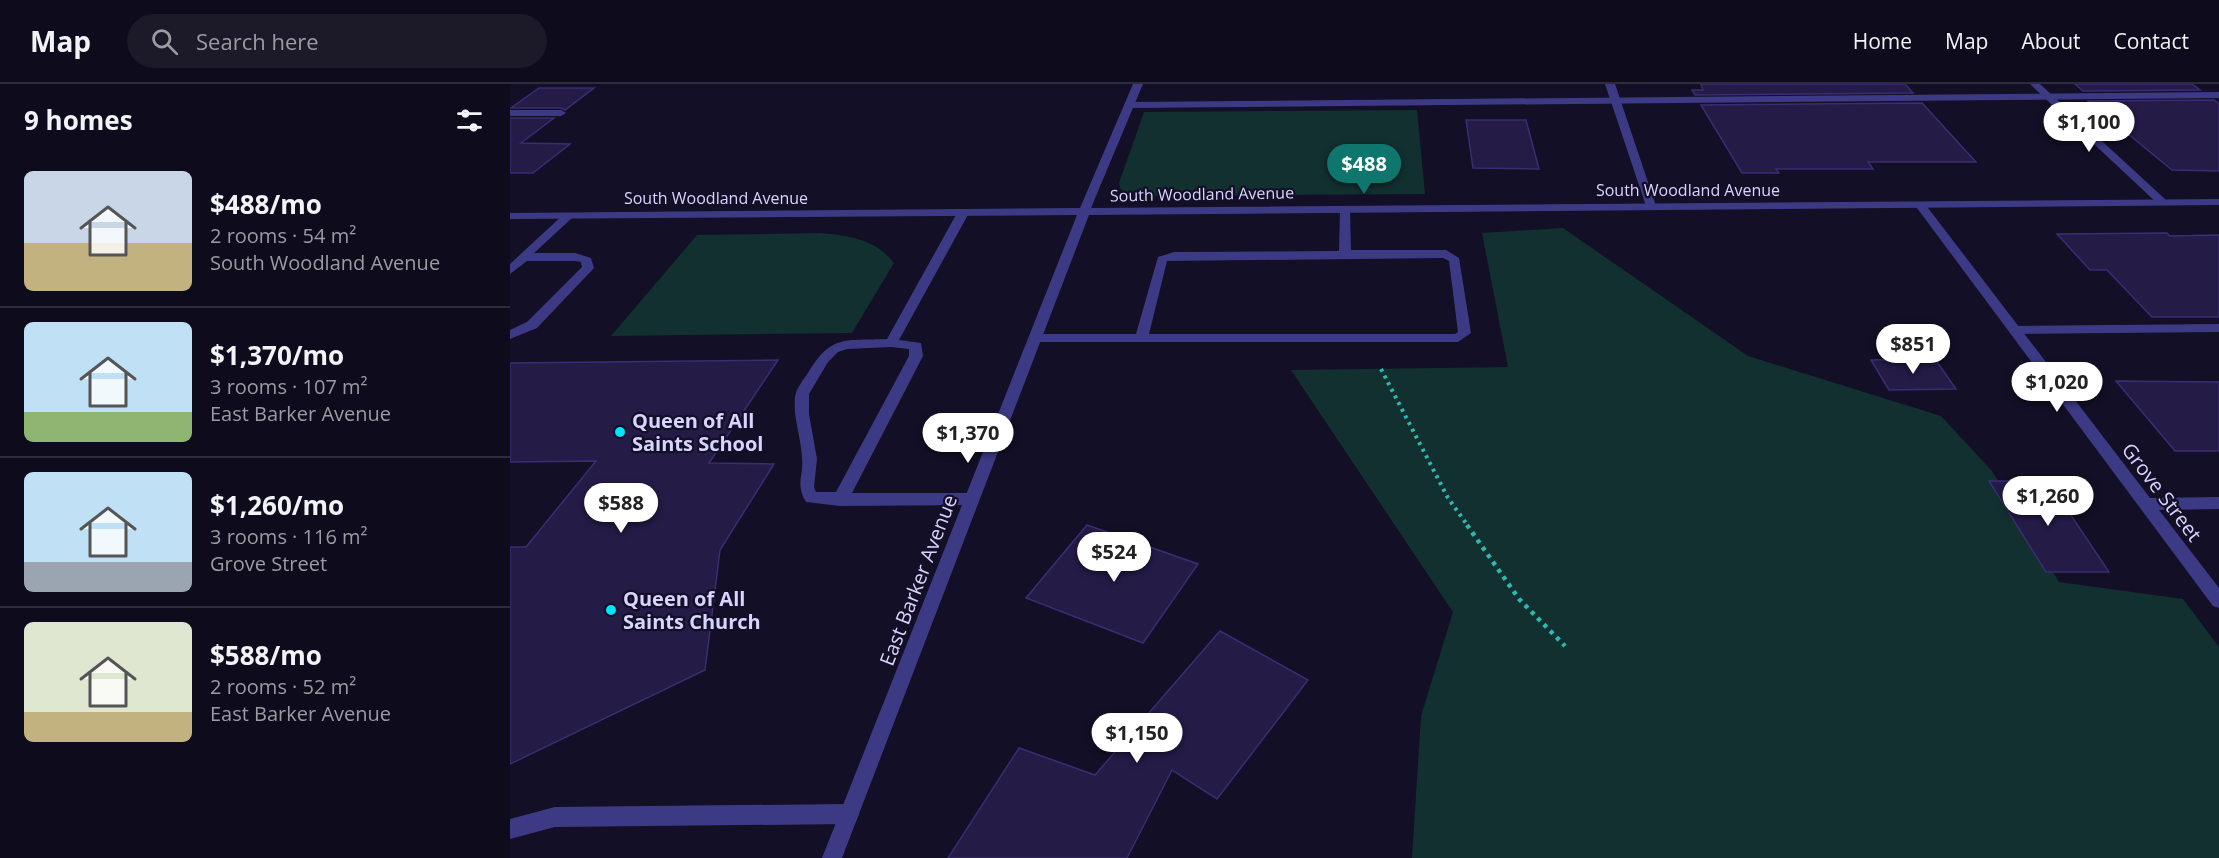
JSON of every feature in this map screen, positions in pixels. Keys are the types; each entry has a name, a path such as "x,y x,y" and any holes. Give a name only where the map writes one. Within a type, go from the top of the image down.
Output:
{"street":[{"name":"East Barker Avenue","path":"832,858 1084,212 1138,84"},
{"path":"1610,84 1651,206"},
{"path":"2036,84 2162,202"},
{"path":"1129,105 1616,102 2219,94"},
{"path":"510,113 561,113"},
{"name":"South Woodland Avenue","path":"510,216 2219,202"},
{"name":"Grove Street","path":"1921,206 2219,601"},
{"path":"1345,209 1345,254"},
{"path":"891,343 963,213"},
{"path":"510,270 568,216"},
{"path":"1035,338 1141,338 1458,338 1465,333 1455,260 1446,254 1174,256 1162,259 1141,338"},
{"path":"510,335 532,325 588,268 587,260 575,257 524,257"},
{"path":"2015,330 2219,328"},
{"path":"840,500 916,356 916,346 891,343 846,345 833,349 823,359 802,394 802,414 810,459 806,488 811,498 840,500 972,499"},
{"path":"2146,504 2219,503"},
{"path":"510,829 555,817 849,814"}],"path":[{"path":"1381,369 1448,498 1519,600 1565,646"}],"green space":[{"path":"1417,110 1425,194 1136,196 1125,193 1119,183 1144,112"},
{"path":"1563,228 1748,356 1941,416 1992,471 2059,582 2183,599 2219,647 2219,858 1412,858 1421,716 1453,612 1291,370 1508,367 1482,233"},
{"path":"821,233 861,240 879,249 894,263 852,333 611,336 697,235"}],"building":[{"path":"1701,84 1905,84 1913,93 1695,95 1692,90 1703,90"},
{"path":"2075,84 2192,84 2200,90 2083,91"},
{"path":"539,88 594,88 565,110 561,108 511,108"},
{"path":"2214,100 2219,104 2219,171 2172,170 2088,101"},
{"path":"1922,103 1976,162 1868,162 1873,169 1776,169 1779,173 1742,173 1701,105"},
{"path":"510,118 554,118 521,143 570,144 533,173 510,173"},
{"path":"1466,120 1526,120 1539,169 1473,168"},
{"path":"2167,233 2170,236 2219,235 2219,317 2152,317 2107,270 2090,270 2057,234"},
{"path":"1935,359 1956,389 1889,390 1871,360"},
{"path":"778,360 709,463 774,464 720,550 705,670 510,764 510,547 526,547 596,461 510,462 510,363"},
{"path":"2116,381 2219,382 2219,451 2175,451"},
{"path":"1989,481 2048,481 2109,572 2046,572"},
{"path":"1087,525 1198,564 1143,643 1026,598"},
{"path":"1220,631 1308,680 1217,799 1172,770 1127,858 948,858 1019,748 1095,775"}],"place":[{"name":"Queen of All Saints School","path":"620,432"},
{"name":"Queen of All Saints Church","path":"611,610"}]}
